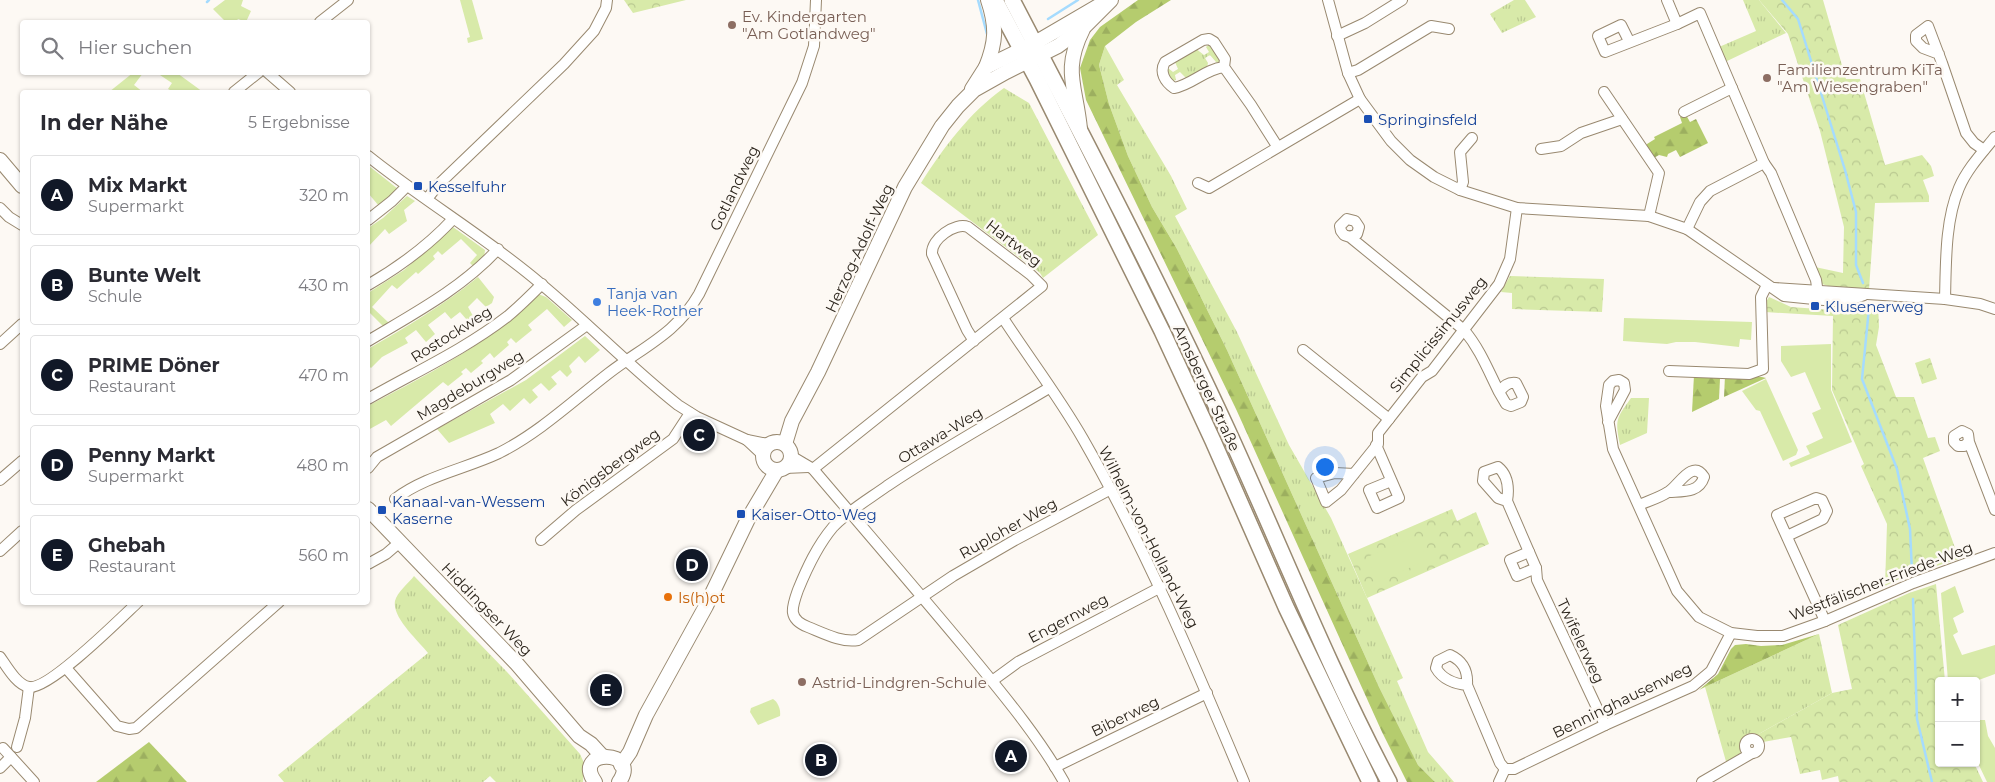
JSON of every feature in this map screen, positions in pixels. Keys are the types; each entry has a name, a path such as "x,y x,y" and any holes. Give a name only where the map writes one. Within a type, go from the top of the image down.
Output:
{"main road":[{"name":"Herzog-Adolf-Weg","path":"607,760 630,752 637,731 706,606 759,500 792,421 818,372 905,187 936,135 968,96 986,68 993,50 995,32 988,0"},
{"name":"Arnsberger Straße","path":"995,0 1031,52 1080,130 1178,323 1302,599 1389,782"},
{"name":"Arnsberger Straße","path":"1012,0 1031,52 1214,441 1286,607 1370,782"},
{"path":"1031,52 1088,12 1111,0"},
{"path":"986,68 1031,52 1058,46 1084,26 1111,0"},
{"path":"1080,130 1071,64 1076,44 1084,26"},
{"name":"Herzog-Adolf-Weg","path":"968,96 1031,52"},
{"path":"2,163 20,184"},
{"name":"Hiddingser Weg","path":"370,510 517,664 579,736 607,760"},
{"path":"593,781 591,774 607,760 622,774 621,781"}],"street":[{"path":"323,20 348,0"},
{"path":"427,199 438,185 576,51 594,31 606,8 607,0"},
{"name":"Gotlandweg","path":"395,499 407,491 449,472 508,448 628,360 645,350 685,316 700,294 802,83 814,46 816,0"},
{"path":"1328,0 1348,73 1360,99 1391,141 1410,160 1434,177 1460,190 1517,208 1648,216 1687,229 1784,296 1819,296 1844,302 1864,295 1945,299 1980,304 1995,309"},
{"path":"1337,36 1402,0"},
{"path":"1666,0 1677,24"},
{"path":"1629,41 1700,14 1764,163 1771,173 1816,280 1819,296"},
{"path":"1348,73 1358,70 1432,26 1450,28"},
{"path":"1224,67 1211,70 1180,87 1174,88 1162,73 1162,67 1166,62 1203,40 1209,39 1214,42 1225,59 1224,67 1252,105 1277,146"},
{"path":"1938,54 1966,133 1984,150"},
{"path":"236,90 255,75"},
{"path":"270,75 288,90"},
{"path":"1684,112 1732,88"},
{"path":"1604,92 1659,173 1648,216"},
{"path":"1198,183 1209,188 1277,146 1360,99"},
{"path":"1541,149 1561,146 1581,133 1622,119"},
{"path":"1945,299 1951,216 1959,188 1995,137"},
{"path":"1460,190 1463,182 1460,152 1472,138"},
{"path":"370,159 498,250 542,284 667,396 690,413 777,456 811,468 923,597 992,681 1064,782"},
{"path":"1687,229 1700,202 1710,191 1764,163"},
{"path":"370,218 407,186"},
{"path":"0,208 20,224"},
{"name":"Simplicissimusweg","path":"1354,474 1376,445 1378,433 1422,377 1432,371 1499,284 1510,259 1517,208"},
{"path":"370,284 412,256 438,235 453,219"},
{"name":"Hartweg","path":"811,468 974,341 1042,286 1031,275 968,227 956,226 934,244 932,254 967,330 974,341"},
{"path":"1350,237 1464,330 1484,358 1499,392"},
{"path":"370,340 453,289 498,250"},
{"name":"Rostockweg","path":"370,398 449,355 484,333 514,311 542,284"},
{"path":"1669,371 1749,374 1762,369 1761,297 1770,286"},
{"name":"Wilhelm-von-Holland-Weg","path":"1003,318 1082,436 1111,489 1161,587 1244,782"},
{"name":"Magdeburgweg","path":"370,466 377,457 518,376 587,324"},
{"path":"0,344 20,326"},
{"path":"1303,350 1389,419"},
{"name":"Ottawa-Weg","path":"923,597 858,640 852,641 802,624 792,613 792,606 809,563 831,530 850,512 905,474 1049,388"},
{"name":"Königsbergweg","path":"541,540 576,510 674,438 690,413"},
{"name":"Westfälischer-Friede-Weg","path":"1608,422 1613,449 1677,590 1699,617 1732,633 1757,636 1783,636 1826,621 1913,583 1994,556"},
{"path":"1969,442 1995,510"},
{"path":"1376,445 1391,481"},
{"path":"0,480 20,463"},
{"name":"Ruploher Weg","path":"923,597 984,557 1111,489"},
{"path":"1639,506 1670,492"},
{"path":"1787,536 1824,519 1827,511 1822,500 1816,498 1777,515 1826,621"},
{"name":"Twifelerweg","path":"1506,501 1536,568 1537,580 1549,609 1605,725"},
{"path":"0,551 20,533"},
{"path":"370,563 386,554 400,542"},
{"path":"1529,552 1510,560 1513,568 1517,576 1536,568"},
{"name":"Engernweg","path":"992,681 1018,662 1161,587"},
{"path":"0,657 19,682 29,687 38,686 49,681 66,668 135,605"},
{"path":"66,668 117,726 129,729 136,728 276,605"},
{"name":"Benninghausenweg","path":"1506,769 1514,769 1605,725 1693,686 1712,671 1732,633"},
{"path":"1466,685 1500,763 1506,769 1499,782"},
{"path":"16,748 24,718 29,687"},
{"name":"Biberweg","path":"1055,767 1207,693"},
{"path":"3,748 34,782"},
{"path":"1702,782 1752,753"},
{"path":"0,768 11,757"}],"green space":[{"path":"225,0 243,0 241,6 251,11 247,20 224,20 213,9"},
{"path":"460,0 472,0 483,39 468,43 467,38 470,37"},
{"path":"624,0 686,0 633,13"},
{"path":"1138,0 1171,0 1136,22 1105,46 1099,65 1109,104 1128,156 1152,207 1177,249 1227,350 1379,687 1418,765 1435,782 1407,782 1382,732 1236,409 1086,100 1080,68 1090,40 1100,27"},
{"path":"1514,0 1525,0 1536,17 1502,33 1490,14"},
{"path":"1743,0 1759,0 1786,33 1725,62 1719,47 1756,31"},
{"path":"1759,0 1823,0 1846,79 1860,79 1885,165 1922,155 1931,166 1934,176 1923,180 1929,196 1929,202 1875,203 1869,290 1838,289 1822,284 1815,267 1843,273 1844,227 1820,131 1788,34"},
{"path":"1209,44 1220,59 1220,63 1216,62 1210,55 1205,58 1208,63 1207,67 1187,79 1180,72 1175,75 1176,80 1173,81 1168,76 1168,68 1173,72 1178,69 1175,62 1195,48 1204,55 1209,52 1206,47"},
{"path":"1105,46 1124,80 1117,85 1171,176 1187,209 1175,216 1237,332 1289,445 1331,518 1403,678 1397,681 1428,752 1454,782 1435,782 1418,765 1379,687 1227,350 1177,249 1152,207 1128,156 1109,104 1099,65"},
{"path":"130,75 142,75 134,85 140,90 112,90"},
{"path":"160,75 180,75 200,90 170,90 168,89 172,83"},
{"path":"1004,88 1029,103 1098,235 1043,278 1040,273 921,183 958,131 980,108"},
{"path":"1686,115 1690,122 1696,119 1708,143 1680,157 1676,150 1668,154 1667,157 1659,155 1652,159 1646,147 1647,144 1655,139 1654,137 1682,123 1680,117"},
{"path":"370,167 398,189 379,206 370,195"},
{"path":"407,196 415,201 404,210 407,221 389,234 385,229 370,245 370,227 383,218"},
{"path":"453,227 485,250 484,258 474,267 470,263 477,255 461,239 442,255 438,251 433,256 435,259 418,274 416,272 397,289 392,285 372,307 389,323 383,326 370,313 370,292 404,270"},
{"path":"1510,276 1604,279 1602,312 1512,309 1512,293 1501,292"},
{"path":"478,277 494,297 492,303 486,307 477,298 468,307 473,316 467,320 460,312 451,319 445,312 428,325 435,334 426,342 416,330 405,338 408,343 382,357 370,367 370,348 411,324"},
{"path":"538,294 546,297 572,320 564,327 547,309 528,325 532,330 516,343 511,338 507,342 509,345 494,358 490,353 481,361 483,363 471,373 466,368 461,372 463,374 448,386 443,382 391,426 386,420 370,429 370,405 458,357 500,328"},
{"path":"1769,297 1791,307 1832,310 1861,304 1878,303 1879,327 1876,345 1896,397 1914,397 1928,438 1935,437 1940,451 1923,458 1959,559 1907,575 1885,586 1887,524 1861,466 1864,464 1832,390 1833,316 1765,312 1766,302"},
{"path":"1624,318 1752,322 1751,340 1740,339 1739,347 1695,342 1667,344 1623,341"},
{"path":"585,336 600,350 585,363 579,356 569,366 572,372 567,377 560,370 551,377 557,384 549,391 541,383 532,390 538,397 530,404 524,398 510,411 503,404 490,414 495,423 449,443 437,429 526,380"},
{"path":"1831,344 1831,390 1852,442 1791,467 1789,463 1810,454 1806,446 1823,438 1812,413 1821,409 1805,372 1791,377 1781,361 1781,346"},
{"path":"1930,358 1937,379 1922,384 1915,363"},
{"path":"1694,375 1719,376 1719,399 1692,412"},
{"path":"1725,376 1762,377 1766,378 1724,397"},
{"path":"1766,379 1798,450 1796,455 1783,461 1760,411 1756,410 1742,391"},
{"path":"1631,398 1649,398 1647,433 1620,445 1617,424 1622,411"},
{"path":"1452,509 1457,521 1476,512 1489,544 1367,598 1348,554"},
{"path":"1417,536 1427,560 1378,582 1367,557"},
{"path":"414,576 507,672 580,754 584,763 583,782 496,782 490,776 483,782 284,782 278,775 428,653 407,629 395,608 398,594"},
{"path":"1936,584 1945,677 1935,677 1935,767 1976,767 1983,782 1839,782 1838,776 1822,780 1820,770 1800,774 1791,737 1763,742 1760,736 1757,735 1832,693 1852,689 1838,625 1909,593"},
{"path":"1955,586 1964,612 1953,618 1958,632 1953,635 1962,655 1995,645 1995,674 1980,680 1980,677 1948,677 1941,593"},
{"path":"1819,634 1832,693 1757,735 1754,733 1747,734 1742,741 1742,750 1739,756 1727,765 1705,687"},
{"path":"1819,634 1699,690 1718,674 1735,645 1782,645"},
{"path":"773,699 779,706 780,716 758,725 750,712 751,708"},
{"path":"1980,720 1985,720 1988,736 1995,748 1995,782 1987,782 1980,767"},
{"path":"149,742 187,782 96,782"}],"waterway":[{"path":"978,0 987,34"},
{"path":"1048,19 1078,0"},
{"path":"1782,0 1798,19 1845,170 1856,212 1856,265 1863,283"},
{"path":"1869,308 1862,379 1897,469 1910,529 1912,572"},
{"path":"1913,599 1917,719 1932,782"}],"place":[{"name":"Ev. Kindergarten \"Am Gotlandweg\"","path":"732,25"},
{"name":"Familienzentrum KiTa \"Am Wiesengraben\"","path":"1767,78"},
{"name":"Springinsfeld","path":"1368,119"},
{"name":"Kesselfuhr","path":"418,186"},
{"name":"Tanja van Heek-Rother","path":"597,302"},
{"name":"Klusenerweg","path":"1815,306"},
{"name":"PRIME Döner","path":"699,435"},
{"name":"Kanaal-van-Wessem Kaserne","path":"382,510"},
{"name":"Kaiser-Otto-Weg","path":"741,514"},
{"name":"Penny Markt","path":"692,565"},
{"name":"Is(h)ot","path":"668,597"},
{"name":"Astrid-Lindgren-Schule","path":"802,682"},
{"name":"Ghebah","path":"606,690"},
{"name":"Mix Markt","path":"1011,756"},
{"name":"Bunte Welt","path":"821,760"}]}
